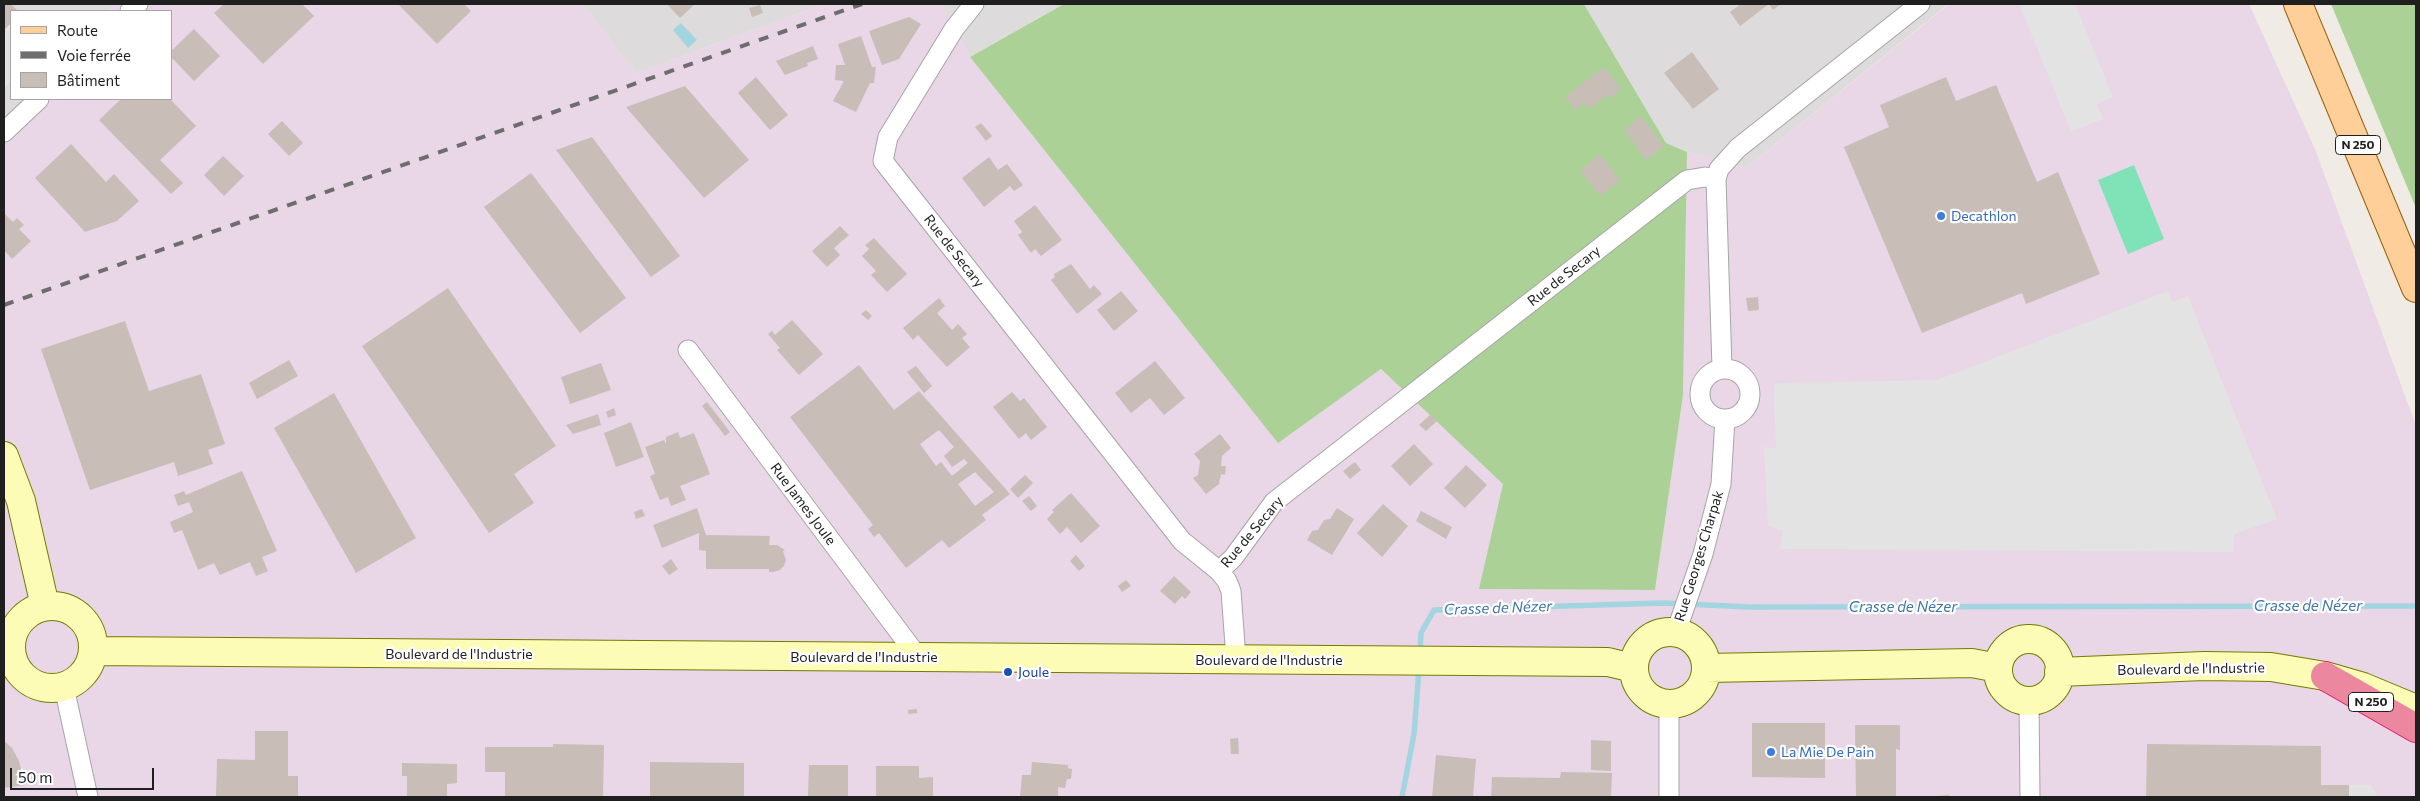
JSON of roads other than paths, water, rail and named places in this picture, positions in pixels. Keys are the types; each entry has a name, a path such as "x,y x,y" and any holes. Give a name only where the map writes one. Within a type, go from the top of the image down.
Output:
{"highway":[{"name":"N 250","path":"2325,676 2414,712"}],"main road":[{"name":"N 250","path":"2298,4 2416,288"}],"street":[{"name":"Rue de Secary","path":"974,4 954,29 888,137 883,161 1182,541 1227,581 1231,591 1236,659"},
{"path":"1722,368 1716,179 1725,161 1738,148 1920,4"},
{"path":"4,132 38,100"},
{"name":"Rue de Secary","path":"1219,572 1233,558 1274,502 1687,180 1705,177 1716,179"},
{"name":"Rue James Joule","path":"688,350 918,657"},
{"path":"1722,368 1737,371 1743,375 1748,381 1751,396 1745,410 1739,415 1725,419 1709,414 1704,408 1700,391 1707,376 1722,368"},
{"name":"Rue Georges Charpak","path":"1680,622 1703,554 1721,484 1725,419"},
{"path":"4,456 21,501 45,606"},
{"path":"45,606 58,606 74,612 86,624 92,635 93,651 87,670 74,683 64,687 45,689 30,684 18,673 7,652 12,632 26,614 45,606"},
{"path":"1680,622 1685,635 1700,649 1706,668 1704,679 1695,693 1680,702 1670,704 1658,702 1640,689 1635,679 1636,655 1651,636 1663,632 1680,622"},
{"path":"2031,640 2046,645 2054,652 2060,672 2053,689 2038,700 2029,701 2010,695 1999,678 1998,668 2001,657 2015,642 2031,640"},
{"name":"Boulevard de l'Industrie","path":"93,651 1608,662 1634,668"},
{"path":"1706,668 1972,663 1998,668"},
{"name":"Boulevard de l'Industrie","path":"2060,672 2204,666 2271,668 2325,676"},
{"path":"64,687 88,797"},
{"path":"2029,701 2030,797"},
{"path":"1669,797 1670,704"}],"water":[{"path":"681,23 697,40 688,48 673,30"}],"waterway":[{"name":"Crasse de Nézer","path":"1420,652 1421,633 1434,610 1664,603 1749,607 2416,606"},
{"name":"Crasse de Nézer","path":"1402,797 1414,734 1419,670"}],"railway":[{"path":"4,305 862,4"}],"place":[{"name":"Decathlon","path":"1941,216"},
{"name":"Joule","path":"1008,672"},
{"name":"La Mie De Pain","path":"1771,752"}]}
